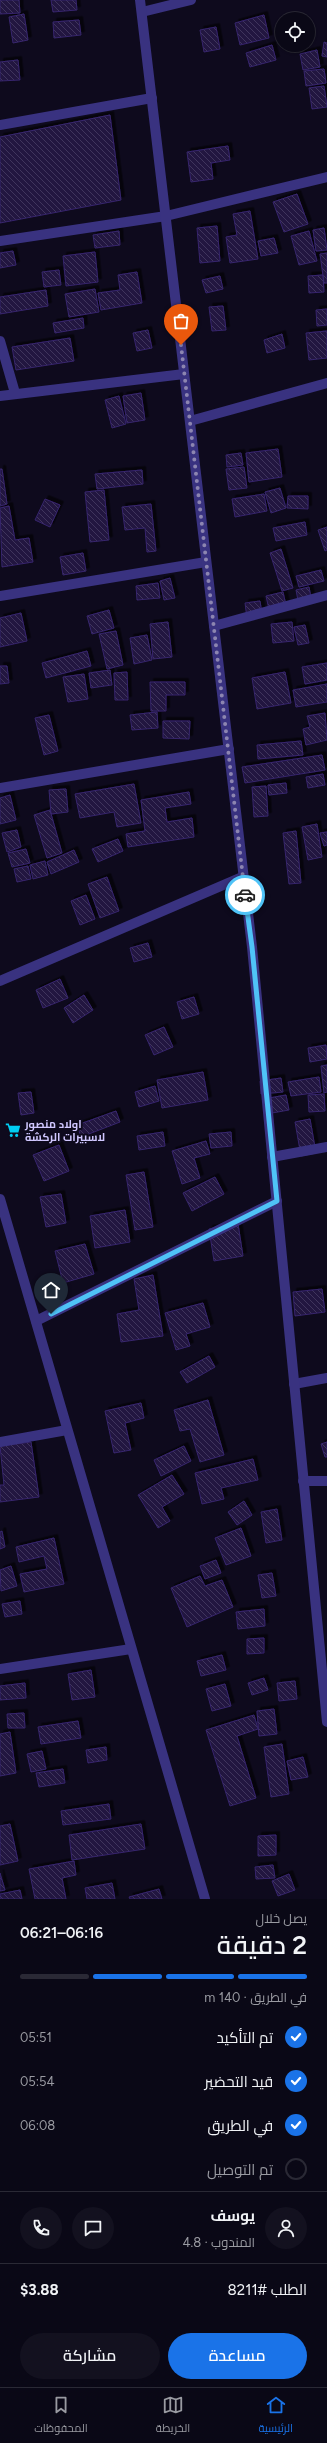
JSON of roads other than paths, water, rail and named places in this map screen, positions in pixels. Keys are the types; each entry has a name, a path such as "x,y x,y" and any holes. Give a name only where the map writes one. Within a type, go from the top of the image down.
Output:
{"street":[{"path":"140,0 242,877 252,947 327,1722"},
{"path":"142,12 191,0"},
{"path":"0,125 152,98"},
{"path":"0,241 166,216 327,177"},
{"path":"0,341 15,393"},
{"path":"0,396 184,374"},
{"path":"190,421 327,382"},
{"path":"0,596 206,562"},
{"path":"214,626 327,595"},
{"path":"0,788 228,749"},
{"path":"0,981 242,877"},
{"path":"272,1157 327,1147"},
{"path":"0,1200 205,1899"},
{"path":"36,1321 277,1201"},
{"path":"294,1384 327,1378"},
{"path":"0,1442 67,1430"},
{"path":"303,1481 327,1481"},
{"path":"0,1669 131,1649"}],"place":[{"name":"اولاد منصور لاسبيرات الركشة","path":"13,1130"}]}
